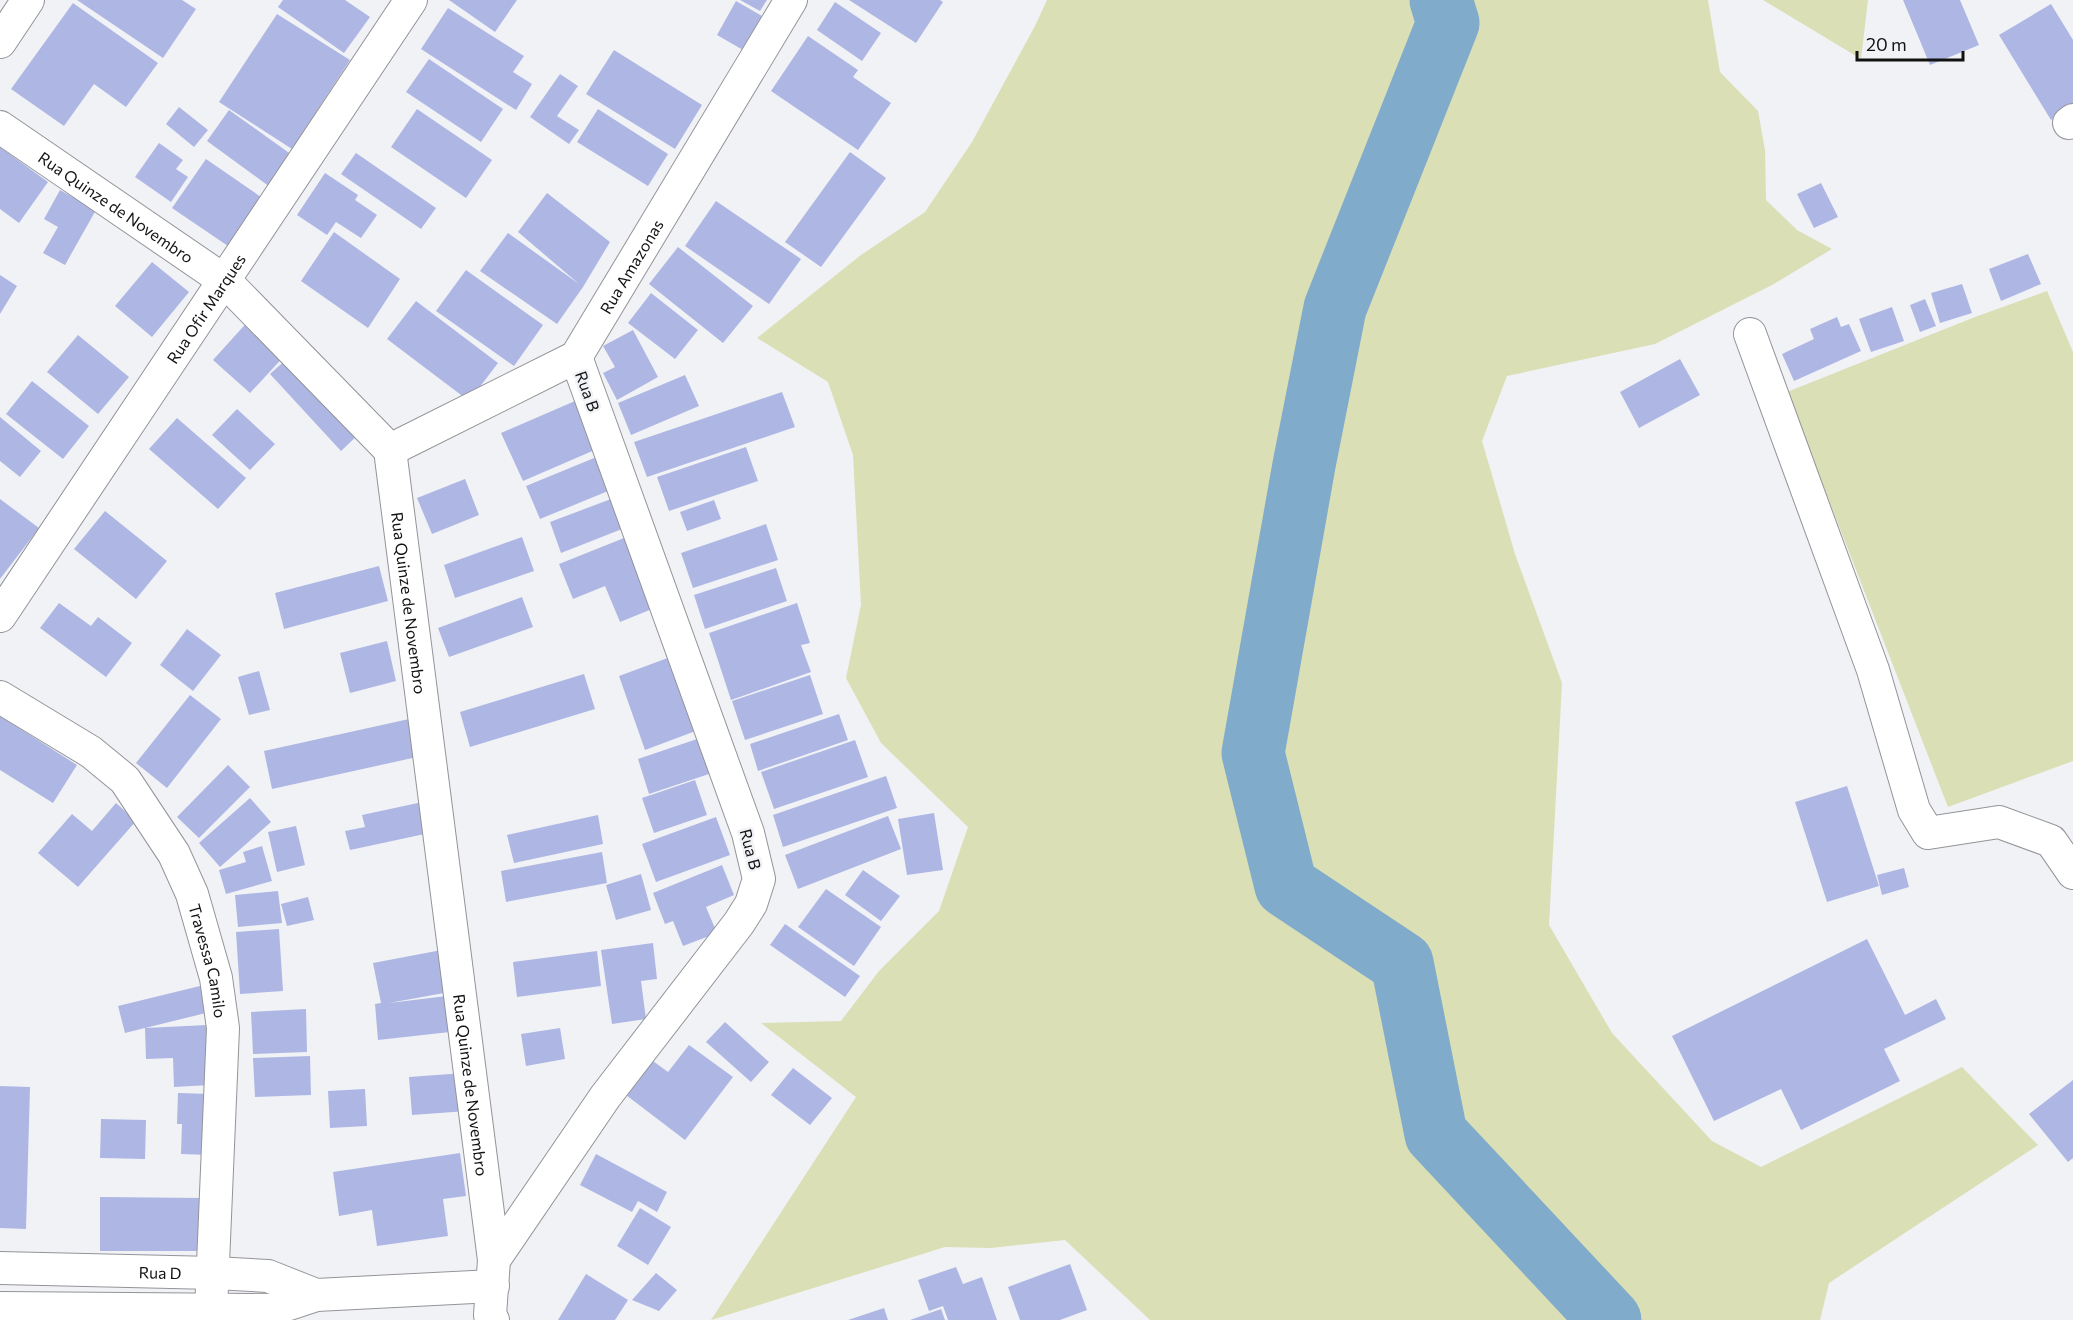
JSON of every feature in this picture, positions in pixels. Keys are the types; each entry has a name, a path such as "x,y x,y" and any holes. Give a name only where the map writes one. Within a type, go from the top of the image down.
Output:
{"street":[{"path":"0,42 28,0"},
{"name":"Rua Ofir Marques","path":"0,616 411,0"},
{"name":"Rua Amazonas","path":"576,357 791,0"},
{"name":"Rua Quinze de Novembro","path":"0,127 225,281 390,450 492,1300"},
{"path":"1750,334 1873,670 1914,810 1928,833 1999,822 2051,841 2073,873"},
{"path":"390,450 576,357"},
{"name":"Rua B","path":"492,1300 605,1097 740,922 751,904 759,879 748,833 576,357"},
{"name":"Travessa Camilo","path":"0,697 91,752 125,780 174,854 192,894 216,978 223,1028 211,1311"},
{"name":"Rua D","path":"0,1268 268,1276 316,1295 492,1300"},
{"name":"Rua D","path":"0,1308 271,1311 316,1295"}],"green space":[{"path":"1047,0 1708,0 1720,72 1758,111 1765,150 1766,200 1797,230 1832,249 1772,285 1655,344 1507,376 1482,441 1515,554 1562,683 1549,925 1612,1033 1712,1141 1761,1167 1962,1067 2038,1145 1829,1283 1820,1320 1150,1320 1065,1240 991,1248 945,1247 711,1320 856,1097 761,1023 841,1021 879,971 939,911 968,827 881,743 846,678 861,605 853,455 828,382 757,338 861,255 925,212 972,142"},
{"path":"1763,0 1868,0 1861,59"},
{"path":"2047,291 2073,352 2073,761 1948,807 1787,392 1975,317"}],"building":[{"path":"77,0 182,0 196,9 163,58"},
{"path":"283,0 345,0 370,17 344,53 278,7"},
{"path":"449,0 517,0 495,32"},
{"path":"740,0 767,0 760,11"},
{"path":"849,0 940,0 943,2 916,43"},
{"path":"1903,0 1960,0 1979,45 1930,65"},
{"path":"736,1 762,16 743,50 717,35"},
{"path":"835,2 881,33 862,61 817,30"},
{"path":"73,3 158,63 126,107 94,84 64,126 11,89"},
{"path":"2051,4 2073,40 2073,106 2051,120 1999,35"},
{"path":"448,8 524,56 513,72 532,84 516,110 421,49"},
{"path":"277,14 350,60 292,149 219,102"},
{"path":"808,36 858,70 853,77 891,103 858,150 771,91"},
{"path":"614,50 702,105 675,149 586,94"},
{"path":"429,59 503,109 481,142 406,92"},
{"path":"560,74 578,86 557,116 579,130 569,144 530,117"},
{"path":"179,107 208,130 194,147 166,124"},
{"path":"417,109 492,160 466,198 391,147"},
{"path":"598,109 668,154 648,186 577,142"},
{"path":"229,110 292,155 270,187 207,141"},
{"path":"159,143 183,160 176,169 188,177 171,202 135,177"},
{"path":"0,147 48,182 19,223 0,209"},
{"path":"850,152 886,178 821,267 785,242"},
{"path":"356,153 436,208 421,229 341,174"},
{"path":"206,159 261,197 228,246 172,208"},
{"path":"325,173 358,195 355,200 377,215 361,238 336,222 327,235 297,215"},
{"path":"1821,183 1838,217 1814,228 1797,194"},
{"path":"60,190 96,210 65,265 43,253 58,227 44,219"},
{"path":"547,193 610,242 557,324 480,271 508,233 579,284 518,232"},
{"path":"716,201 801,259 769,304 685,246"},
{"path":"334,232 400,279 368,328 301,281"},
{"path":"678,247 753,306 723,343 649,284"},
{"path":"2028,254 2041,284 2001,301 1989,269"},
{"path":"152,262 189,292 152,337 115,306"},
{"path":"466,270 543,325 514,366 436,311"},
{"path":"0,275 17,286 0,314"},
{"path":"1962,284 1972,313 1940,323 1931,293"},
{"path":"651,293 698,330 675,359 628,323"},
{"path":"1925,299 1936,326 1920,332 1910,305"},
{"path":"416,301 498,363 469,401 387,339"},
{"path":"1892,307 1904,341 1871,352 1859,319"},
{"path":"1837,317 1841,327 1849,324 1861,351 1794,381 1782,354 1814,339 1810,329"},
{"path":"251,318 288,352 250,393 213,360"},
{"path":"633,330 658,377 617,400 603,373 615,367 603,346"},
{"path":"78,335 129,377 98,414 47,372"},
{"path":"290,356 360,433 341,451 270,374"},
{"path":"1680,359 1700,395 1639,428 1620,392"},
{"path":"685,375 699,406 631,435 618,403"},
{"path":"32,381 89,426 63,459 6,414"},
{"path":"782,392 795,427 647,477 634,442"},
{"path":"575,401 597,449 523,481 501,433"},
{"path":"237,409 275,444 250,470 212,435"},
{"path":"0,417 41,451 20,477 0,461"},
{"path":"177,418 246,478 218,509 149,449"},
{"path":"746,447 758,481 669,511 657,477"},
{"path":"599,456 613,489 540,519 526,486"},
{"path":"465,479 479,515 432,534 417,498"},
{"path":"0,499 39,528 0,579"},
{"path":"611,499 622,529 561,553 550,522"},
{"path":"714,500 721,519 687,531 680,512"},
{"path":"105,511 167,561 136,599 74,549"},
{"path":"766,524 778,560 693,588 681,553"},
{"path":"629,536 657,607 620,622 605,586 573,599 559,564"},
{"path":"522,537 534,571 455,598 444,565"},
{"path":"379,566 388,601 284,629 275,593"},
{"path":"776,568 787,601 705,629 694,595"},
{"path":"522,597 533,627 449,657 438,628"},
{"path":"59,603 91,626 98,617 132,643 106,677 40,628"},
{"path":"797,603 810,643 801,645 811,672 731,700 709,633"},
{"path":"187,629 221,655 193,691 160,665"},
{"path":"387,641 396,681 350,693 340,653"},
{"path":"673,656 701,729 645,750 619,676"},
{"path":"259,671 270,710 249,715 238,677"},
{"path":"584,674 595,709 470,747 460,712"},
{"path":"810,675 823,714 745,740 732,701"},
{"path":"190,695 221,719 167,788 136,763"},
{"path":"839,714 848,740 758,771 750,744"},
{"path":"0,716 77,765 53,803 0,770"},
{"path":"409,719 417,757 272,789 264,751"},
{"path":"700,738 712,773 649,794 638,759"},
{"path":"855,740 868,777 774,809 761,772"},
{"path":"228,765 250,787 199,838 177,817"},
{"path":"886,776 897,808 783,847 773,815"},
{"path":"695,780 707,815 654,833 642,798"},
{"path":"1847,786 1879,886 1827,902 1795,802"},
{"path":"250,798 271,822 220,867 199,843"},
{"path":"427,801 434,832 350,850 345,831 365,827 362,815"},
{"path":"116,803 136,821 78,887 38,853 72,814 92,831"},
{"path":"934,813 943,870 907,875 898,819"},
{"path":"598,815 603,844 514,863 507,835"},
{"path":"888,816 901,849 798,889 785,855"},
{"path":"716,817 730,855 656,882 642,844"},
{"path":"296,826 305,865 277,872 268,832"},
{"path":"262,846 272,881 226,894 219,870 246,862 243,852"},
{"path":"602,852 607,883 506,902 501,871"},
{"path":"722,865 734,895 706,907 717,933 683,946 673,921 665,924 653,893"},
{"path":"1904,868 1909,887 1882,895 1877,875"},
{"path":"863,870 900,896 881,921 845,895"},
{"path":"641,874 651,910 616,920 606,885"},
{"path":"826,889 881,927 854,966 798,927"},
{"path":"278,891 282,923 238,927 235,895"},
{"path":"308,897 314,920 287,926 281,904"},
{"path":"785,924 860,976 845,997 770,945"},
{"path":"279,929 283,991 240,994 236,932"},
{"path":"1867,939 1905,1015 1936,999 1946,1019 1884,1049 1900,1081 1801,1130 1781,1089 1714,1121 1672,1036"},
{"path":"653,943 657,979 641,981 646,1019 612,1024 601,950"},
{"path":"447,949 455,991 389,1003 455,995 459,1031 378,1040 375,1004 381,1003 373,963"},
{"path":"597,951 601,986 517,997 513,962"},
{"path":"204,985 210,1012 125,1033 118,1006"},
{"path":"306,1009 307,1052 253,1054 251,1012"},
{"path":"725,1022 769,1062 751,1082 706,1042"},
{"path":"207,1025 210,1085 174,1087 173,1058 146,1059 145,1028"},
{"path":"560,1028 565,1059 526,1066 521,1034"},
{"path":"689,1045 733,1077 685,1140 626,1095 653,1061 668,1072"},
{"path":"310,1056 311,1095 255,1097 253,1058"},
{"path":"793,1068 832,1098 810,1125 771,1095"},
{"path":"464,1073 467,1111 412,1115 409,1077"},
{"path":"2073,1080 2073,1158 2068,1162 2029,1114"},
{"path":"0,1086 30,1087 26,1229 0,1228"},
{"path":"365,1089 367,1126 330,1128 328,1091"},
{"path":"178,1093 211,1094 209,1155 181,1154 182,1124 177,1124"},
{"path":"101,1119 146,1120 145,1159 100,1158"},
{"path":"460,1153 466,1196 443,1199 448,1236 377,1246 372,1210 339,1216 333,1172"},
{"path":"596,1154 667,1192 657,1212 638,1201 632,1212 580,1185"},
{"path":"100,1197 204,1198 203,1251 100,1251"},
{"path":"640,1208 671,1227 648,1265 617,1246"},
{"path":"1070,1264 1087,1310 1060,1320 1020,1320 1008,1287"},
{"path":"956,1267 963,1284 982,1277 997,1320 948,1320 943,1306 929,1311 918,1280"},
{"path":"656,1273 677,1290 659,1311 632,1300"},
{"path":"586,1274 628,1300 615,1320 558,1320"},
{"path":"884,1308 888,1320 848,1320"},
{"path":"941,1309 945,1320 910,1320"}],"waterway":[{"path":"1441,0 1448,23 1335,308 1304,465 1253,753 1286,886 1402,963 1436,1134 1610,1320"}]}
